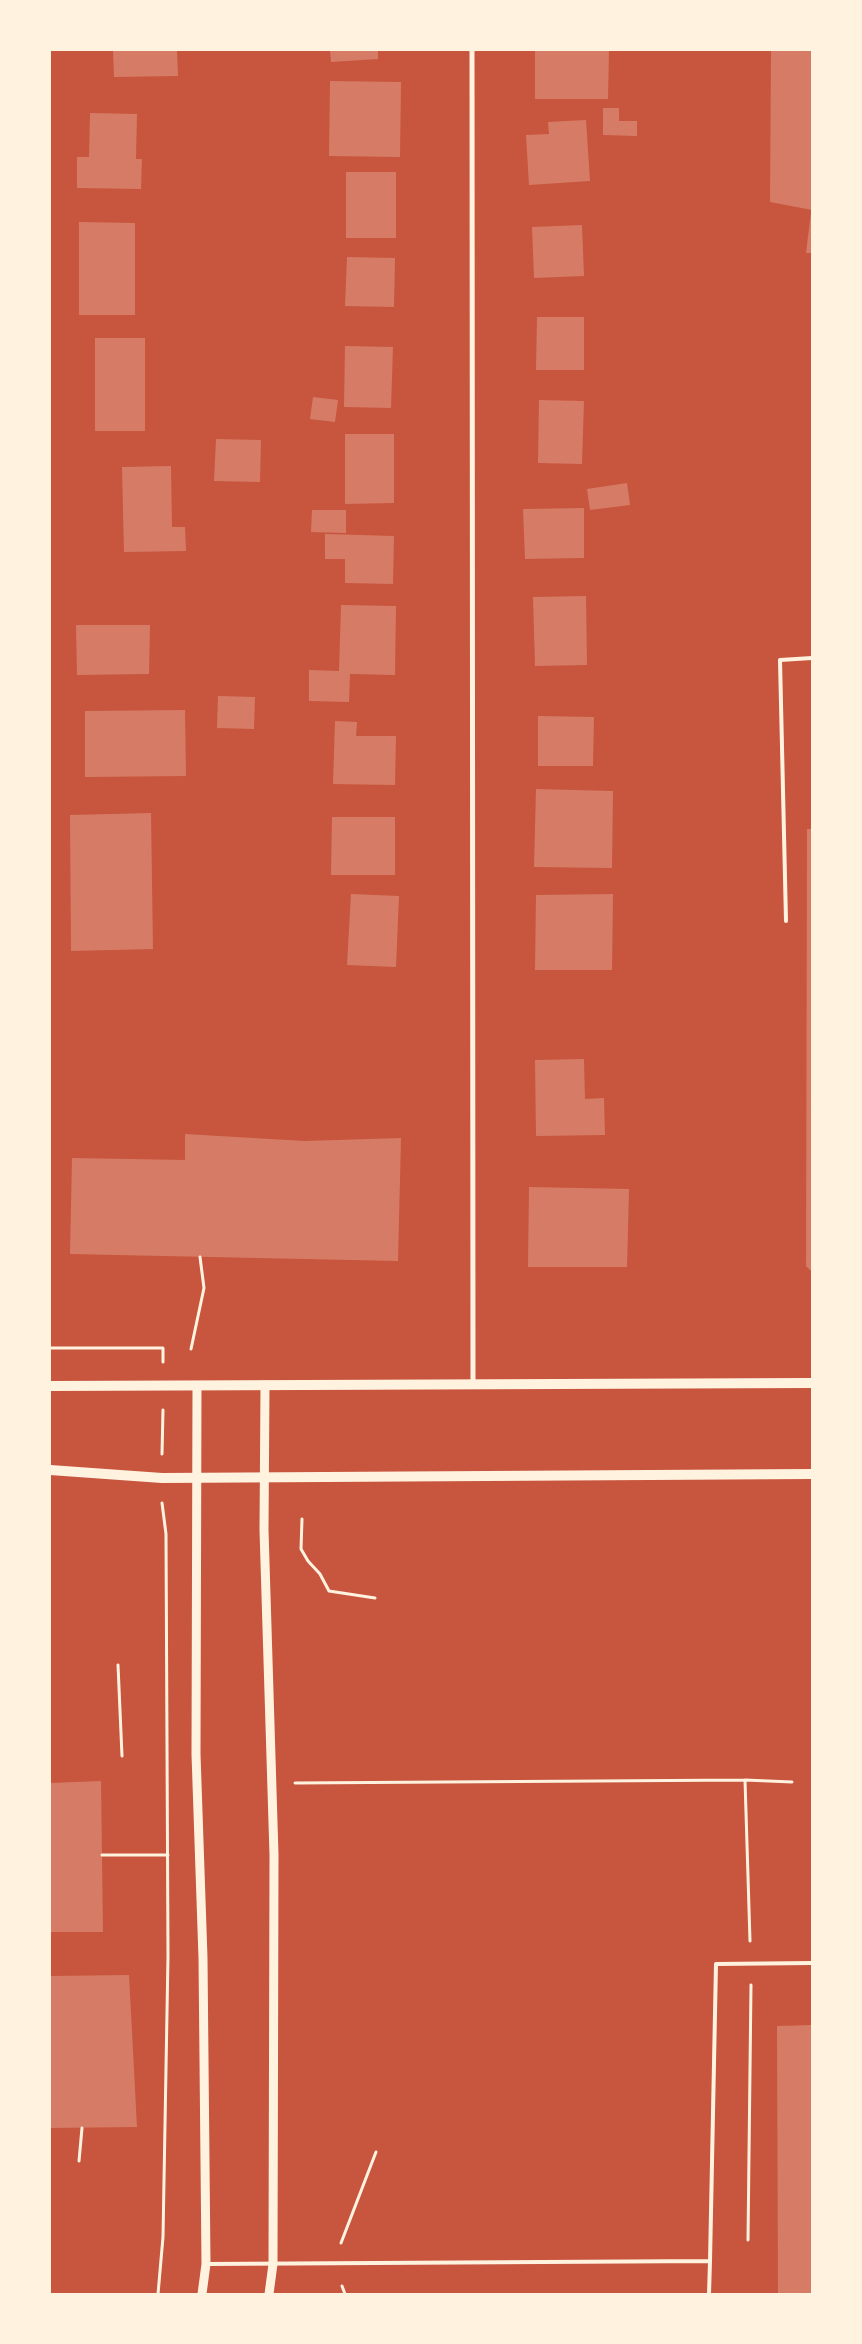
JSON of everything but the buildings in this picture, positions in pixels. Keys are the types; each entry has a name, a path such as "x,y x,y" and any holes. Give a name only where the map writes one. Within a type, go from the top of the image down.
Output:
{"main road":[{"path":"50,1386 812,1383"},
{"path":"50,1470 162,1478 812,1474"}],"street":[{"path":"472,50 474,1384"},
{"path":"265,1385 264,1530 274,1855 273,2264 269,2294"},
{"path":"197,1386 196,1754 203,1958 206,2264 202,2294"}],"lane":[{"path":"786,921 780,660 812,658"},
{"path":"709,2294 716,1964 812,1963"},
{"path":"206,2264 710,2261"}],"path":[{"path":"191,1349 204,1288 200,1257"},
{"path":"50,1348 163,1348 162,1513 166,1534 168,1855 164,2228 158,2294"},
{"path":"302,1519 301,1548 308,1561 320,1574 329,1591 375,1598"},
{"path":"118,1665 122,1756"},
{"path":"272,1783 376,1784 745,1780 792,1782"},
{"path":"745,1780 751,1964 748,2240"},
{"path":"102,1855 168,1855"},
{"path":"78,2161 82,2128"},
{"path":"333,2263 376,2152"}]}
